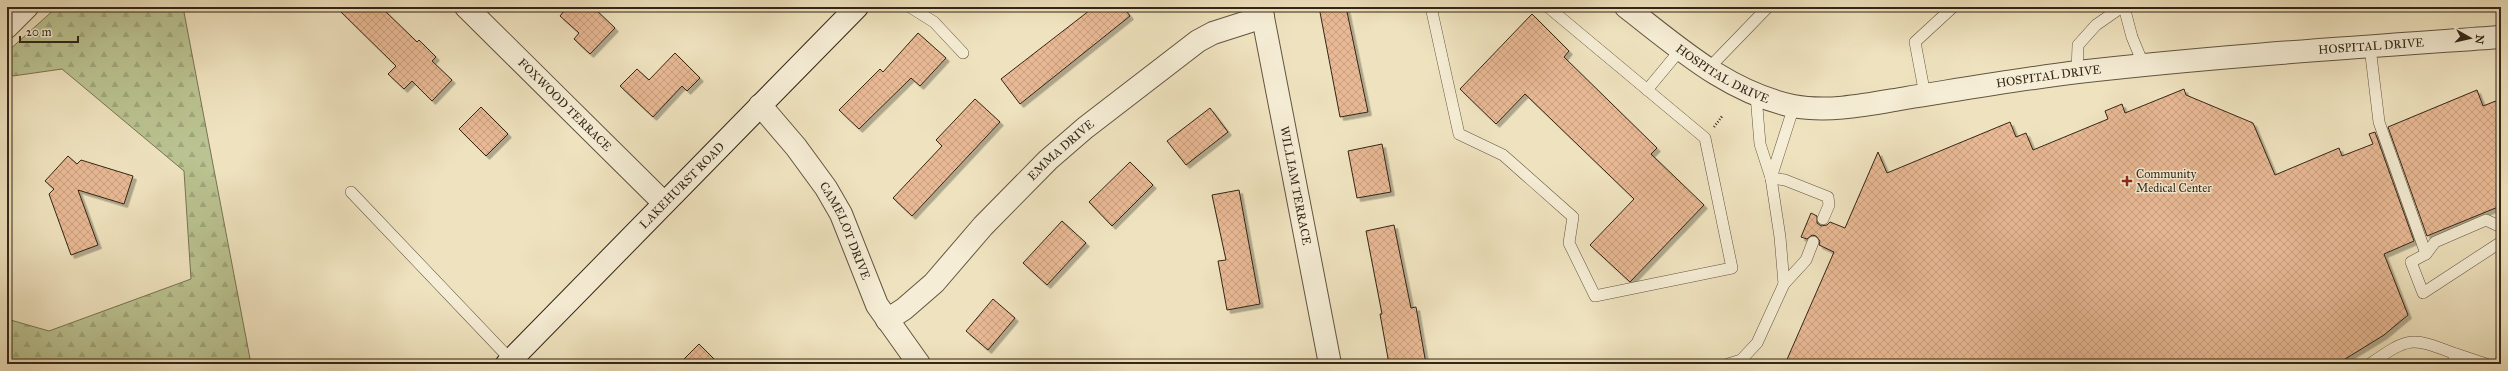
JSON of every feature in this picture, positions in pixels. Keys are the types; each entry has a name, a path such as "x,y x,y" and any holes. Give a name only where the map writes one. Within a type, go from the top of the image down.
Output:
{"street":[{"path":"7,27 27,7"},
{"name":"FOXWOOD TERRACE","path":"466,7 664,203"},
{"name":"LAKEHURST ROAD","path":"509,362 857,7"},
{"name":"HOSPITAL DRIVE","path":"1626,7 1708,70 1756,96 1794,106 1847,107 2077,72 2501,37"},
{"name":"EMMA DRIVE","path":"887,320 904,309 934,283 1005,202 1085,128 1192,44 1212,33 1262,12"},
{"name":"WILLIAM TERRACE","path":"1262,12 1330,364"},
{"name":"CAMELOT DRIVE","path":"760,105 809,164 834,201 847,229 868,286 887,320 919,364"}],"lane":[{"path":"910,7 934,22 963,53"},
{"path":"1431,7 1458,134 1503,155 1573,217 1569,243 1595,296 1732,268 1705,138 1548,7"},
{"path":"1708,70 1768,7"},
{"path":"1925,95 1915,42 1953,7"},
{"path":"2077,72 2078,45 2096,25 2123,7 2132,37 2144,66"},
{"path":"2370,47 2380,122 2426,254"},
{"path":"1648,90 1681,49"},
{"path":"1756,96 1760,144 1771,178 1780,237 1784,284"},
{"path":"1771,178 1794,106"},
{"path":"1771,178 1785,180 1828,197 1829,205 1823,219"},
{"path":"351,192 509,362"},
{"path":"2501,227 2486,220 2435,242 2426,254 2412,262 2423,293 2501,242"},
{"path":"1728,364 1741,362 1757,343 1784,284 1806,260 1813,242"},
{"path":"2370,364 2400,343 2423,342 2454,359 2486,364"}],"green space":[{"path":"57,7 183,7 251,364 7,364 7,319 49,331 191,279 184,171 62,69 13,76 7,67 7,52"}],"building":[{"path":"336,7 381,7 417,42 419,40 436,57 432,61 452,80 432,101 412,81 404,89 388,74 396,66"},
{"path":"567,7 593,7 615,28 590,54 574,39 579,33 560,16"},
{"path":"1094,7 1123,7 1130,16 1020,104 1001,79"},
{"path":"1319,7 1346,7 1368,112 1340,117"},
{"path":"1532,14 1569,51 1564,57 1657,148 1651,154 1704,205 1630,282 1590,245 1634,199 1525,94 1496,124 1460,89"},
{"path":"918,33 946,58 920,86 911,78 859,129 839,110 880,69 883,72"},
{"path":"675,53 700,78 687,91 682,86 653,117 620,86 637,69 649,80"},
{"name":"Community Medical Center","path":"2184,89 2186,95 2253,123 2275,175 2339,148 2342,156 2373,144 2369,134 2375,132 2414,241 2384,254 2408,315 2384,335 2337,364 1785,364 1834,252 1819,245 1820,241 1816,236 1812,235 1807,239 1801,237 1811,213 1817,216 1817,223 1821,226 1827,225 1830,222 1845,228 1878,152 1887,173 2010,122 2016,137 2026,133 2033,150 2108,119 2105,111 2122,104 2125,113"},
{"path":"2477,90 2483,106 2501,99 2501,198 2498,207 2427,236 2388,127"},
{"path":"975,99 1000,122 912,216 893,198 942,146 936,140"},
{"path":"481,107 508,134 486,156 459,129"},
{"path":"1210,108 1228,132 1186,165 1167,141"},
{"path":"1382,144 1391,192 1357,198 1348,151"},
{"path":"68,156 77,164 81,160 133,176 124,204 78,190 98,245 71,255 49,194 54,189 45,181"},
{"path":"1130,162 1153,185 1112,226 1089,202"},
{"path":"1239,190 1260,304 1227,310 1218,261 1226,260 1212,195"},
{"path":"1062,221 1086,243 1047,285 1023,263"},
{"path":"1394,225 1411,308 1416,307 1426,364 1389,364 1380,314 1382,314 1366,231"},
{"path":"993,299 1015,318 988,350 966,331"},
{"path":"699,344 719,364 679,364"}],"place":[{"name":"Community Medical Center","path":"2127,181"}]}
